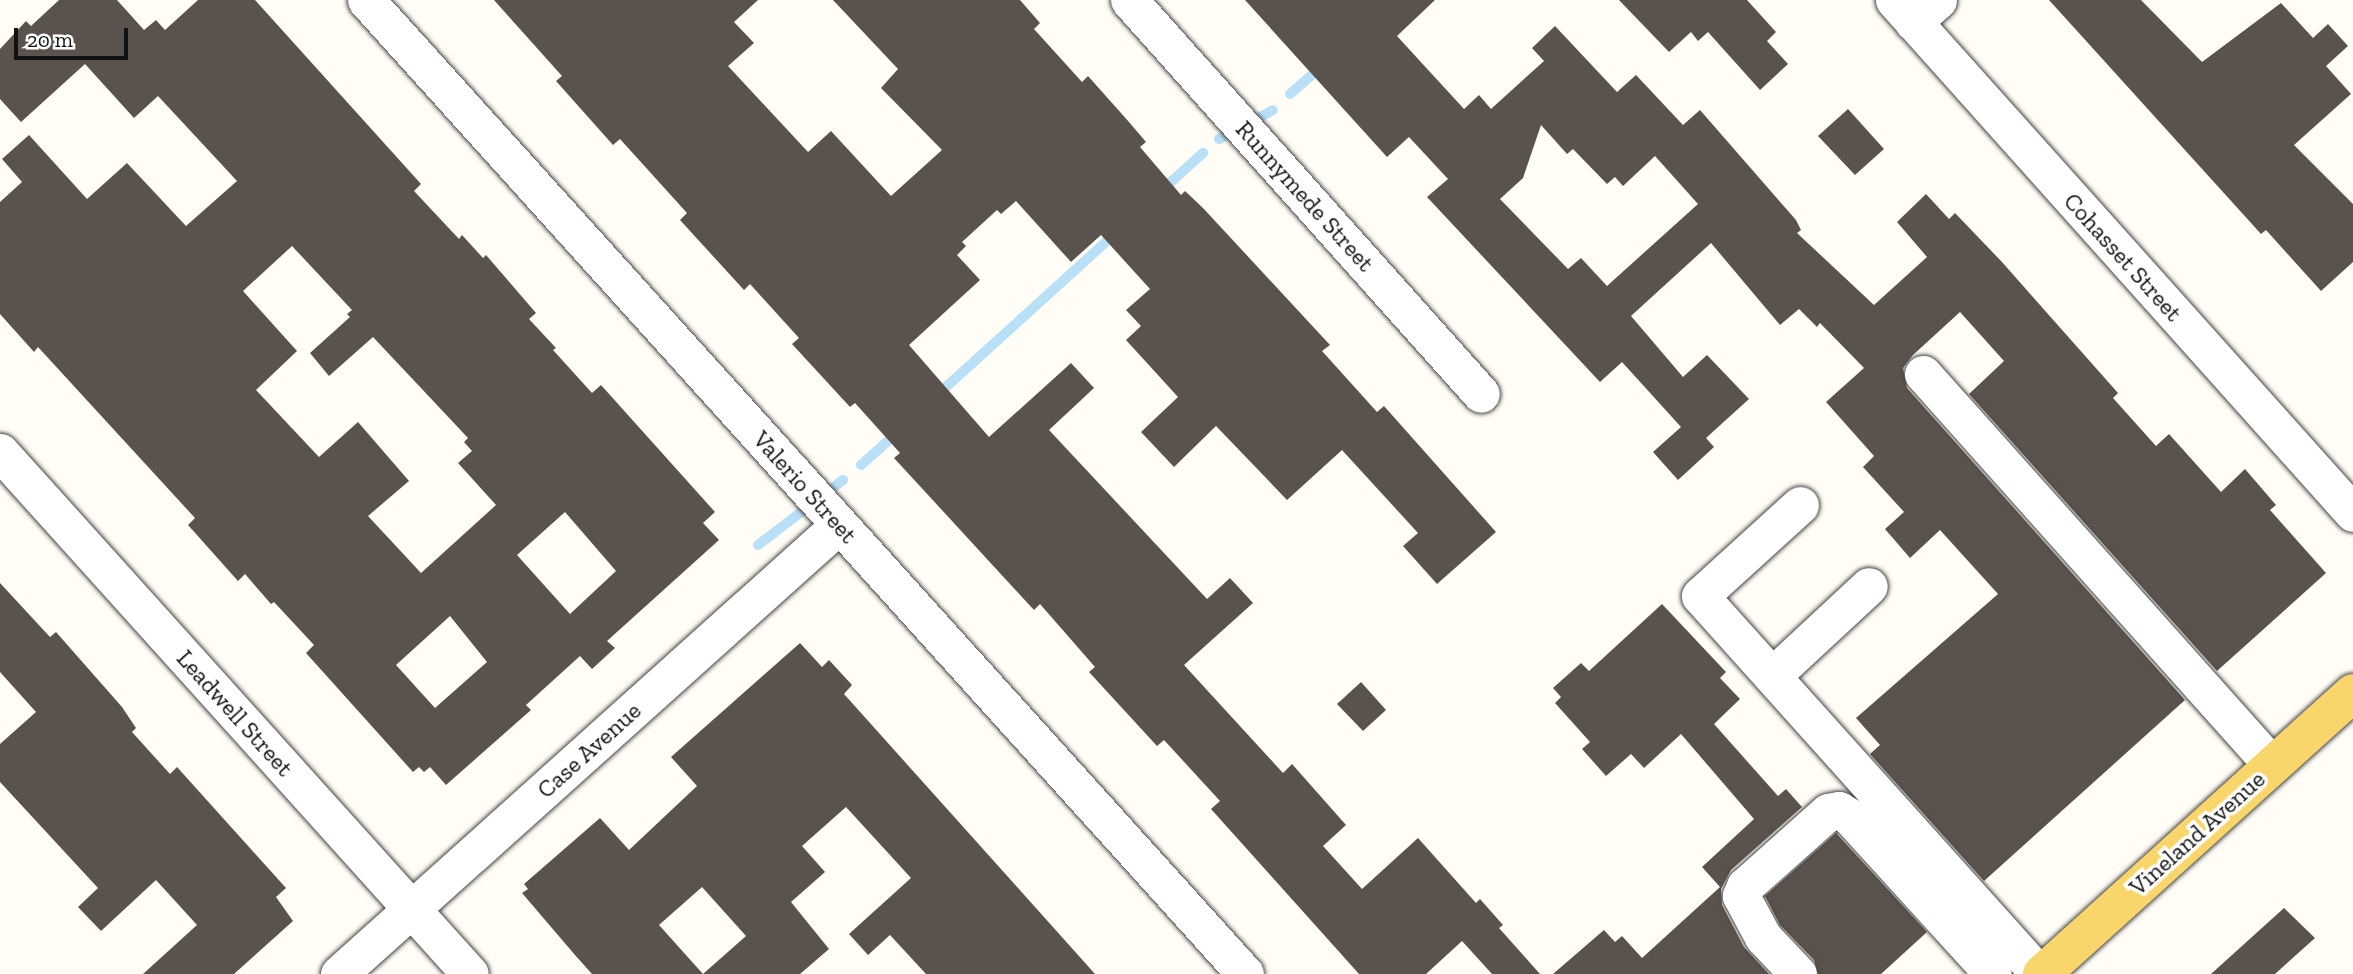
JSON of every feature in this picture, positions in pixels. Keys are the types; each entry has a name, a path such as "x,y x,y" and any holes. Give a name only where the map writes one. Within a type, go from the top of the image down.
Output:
{"main road":[{"name":"Vineland Avenue","path":"2040,974 2353,693"}],"street":[{"name":"Valerio Street","path":"366,0 1245,974"},
{"name":"Runnymede Street","path":"1129,0 1481,394"},
{"name":"Cohasset Street","path":"1915,7 2353,513"},
{"path":"1923,374 2272,765"},
{"name":"Leadwell Street","path":"0,452 470,974"},
{"path":"1800,505 1700,596 2040,974"},
{"name":"Case Avenue","path":"339,974 839,525"},
{"path":"1772,676 1869,586"},
{"path":"1798,974 1763,937 1741,897 1745,886 1828,812 1839,810 1850,817 1993,974"}],"building":[{"path":"59,0 117,0 144,30 156,20 165,30 198,0 255,0 421,184 414,191 459,239 462,235 483,258 486,255 536,313 529,319 556,348 553,350 592,393 601,385 715,512 703,523 719,540 607,641 615,648 592,669 580,656 526,705 531,710 446,785 430,767 424,772 419,767 413,772 306,653 314,645 274,602 271,604 245,574 238,581 188,525 195,518 38,347 34,352 0,314 0,202 22,182 2,159 29,135 87,199 127,163 186,226 237,181 158,96 134,118 85,64 21,122 0,99 0,49 26,21 31,26","holes":["292,246 352,310 347,314 350,317 310,353 329,376 373,337 468,438 464,442 472,451 458,463 496,505 421,573 368,516 409,481 358,422 319,457 256,390 297,351 243,291","565,512 616,571 570,614 517,555","450,616 487,662 435,708 396,665"]},
{"path":"494,0 758,0 734,22 754,43 728,66 808,152 831,131 891,196 942,150 881,88 898,69 833,0 1020,0 1040,23 1034,29 1082,82 1088,76 1129,122 1146,142 1140,147 1181,195 1185,191 1203,208 1330,345 1322,351 1377,412 1384,406 1496,532 1437,584 1403,546 1418,533 1342,450 1287,500 1216,426 1174,467 1141,432 1178,397 1126,340 1141,326 1126,310 1150,289 1101,235 1071,262 1016,201 1001,214 997,210 962,242 966,246 957,255 980,280 909,345 989,437 1071,363 1094,388 1049,430 1207,599 1230,578 1253,603 1184,665 1283,773 1292,764 1346,825 1323,846 1362,889 1418,838 1476,903 1480,899 1503,925 1499,928 1540,974 1492,974 1462,941 1426,974 1359,974 1211,809 1220,801 1164,740 1157,746 1089,672 1095,667 1040,604 1034,610 894,458 900,453 855,403 850,407 792,344 799,338 750,284 744,290 680,220 687,213 620,139 613,145 556,81 562,76"},
{"path":"1245,0 1435,0 1397,36 1464,109 1479,95 1491,109 1544,61 1532,48 1555,26 1617,92 1636,75 1683,125 1700,110 1796,220 1801,230 1797,233 1874,305 1927,257 1897,222 1926,194 1949,219 1955,213 2002,262 2118,393 2113,398 2156,446 2169,434 2221,492 2245,469 2276,505 2270,510 2326,573 2217,671 1969,394 2004,361 1960,312 1913,355 1903,368 1907,388 2185,700 1984,881 1870,754 1880,745 1856,718 1998,594 1940,530 1910,558 1885,529 1904,512 1863,467 1874,456 1826,402 1864,368 1820,323 1817,327 1799,309 1780,325 1711,243 1631,316 1683,377 1707,355 1749,399 1706,438 1714,447 1678,480 1653,452 1681,427 1622,362 1600,382 1427,197 1448,179 1409,137 1387,157","holes":["1541,125 1567,154 1573,149 1607,184 1615,177 1623,186 1655,156 1698,204 1607,286 1581,258 1568,269 1500,199 1523,178"]},
{"path":"1619,0 1747,0 1776,32 1767,41 1788,64 1760,90 1708,32 1698,41 1691,32 1669,52"},
{"path":"2049,0 2141,0 2202,62 2281,3 2313,38 2328,24 2348,46 2326,66 2351,94 2294,145 2353,204 2353,262 2321,291 2266,230 2261,234"},
{"path":"1848,109 1884,149 1855,175 1818,136"},
{"path":"0,583 50,637 56,632 122,707 136,728 132,732 170,774 177,767 286,888 276,897 293,921 234,974 143,974 197,925 156,880 101,931 78,907 98,888 0,782 0,744 36,712 0,672"},
{"path":"1662,604 1726,672 1720,678 1740,699 1714,724 1778,796 1786,789 1802,807 1731,870 1721,889 1722,905 1744,947 1769,974 1553,974 1604,930 1615,942 1622,936 1642,958 1720,887 1702,867 1754,819 1681,734 1644,768 1631,754 1606,776 1582,749 1590,742 1555,703 1561,697 1553,688 1581,663 1589,671"},
{"path":"800,643 822,667 829,660 852,685 844,694 1095,974 926,974 890,935 868,955 849,934 911,878 846,807 802,846 825,872 791,902 829,949 800,974 703,974 592,974 522,893 528,889 524,884 600,818 629,850 697,786 671,757","holes":["702,887 746,936 703,974 659,925"]},
{"path":"1361,682 1386,710 1363,731 1337,704"},
{"path":"1836,833 1927,932 1881,974 1818,974 1814,960 1780,925 1765,896"},
{"path":"2284,908 2315,938 2275,974 2211,974"}],"waterway":[{"path":"1290,94 1323,65"},
{"path":"1219,139 1273,110"},
{"path":"1161,191 1203,153"},
{"path":"936,396 1116,233"},
{"path":"861,465 899,431"},
{"path":"758,545 843,480"}]}
